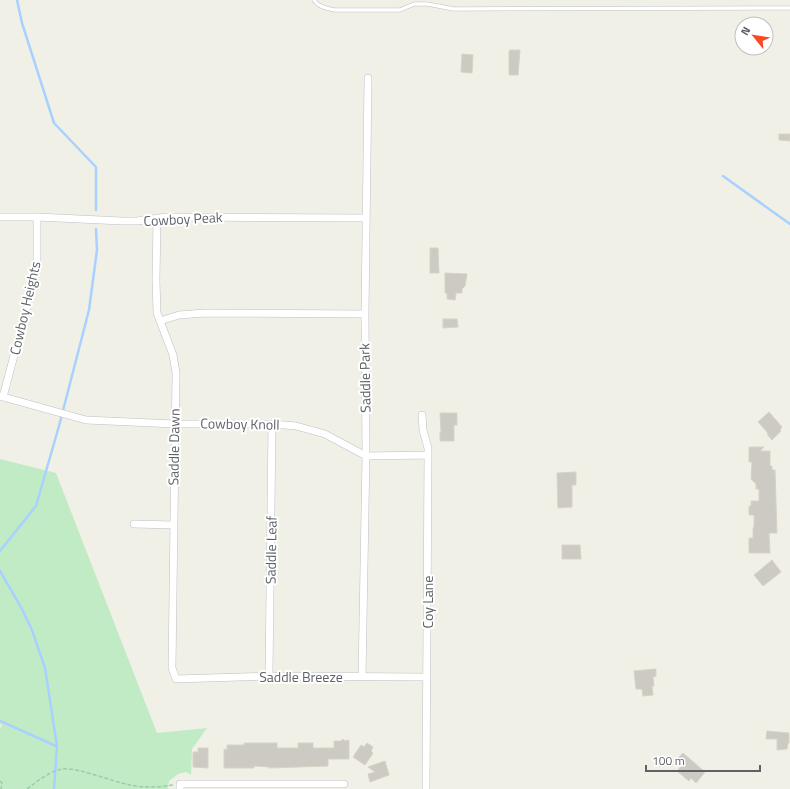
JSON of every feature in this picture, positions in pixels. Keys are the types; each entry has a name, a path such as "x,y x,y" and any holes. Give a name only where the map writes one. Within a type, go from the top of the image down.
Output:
{"street":[{"name":"Saddle Park","path":"362,677 366,456 365,314 368,78"},
{"name":"Cowboy Peak","path":"0,217 37,217 122,221 137,221 167,217 366,218"},
{"name":"Cowboy Heights","path":"2,397 35,276 37,259 37,217"},
{"name":"Saddle Dawn","path":"157,219 156,304 160,321 175,363 172,668 176,679"},
{"path":"160,321 179,315 204,313 365,314"},
{"name":"Cowboy Knoll","path":"2,397 86,420 175,424 272,424 296,426 324,434 366,456 428,455"},
{"name":"Coy Lane","path":"422,415 423,430 428,448 426,789"},
{"name":"Saddle Leaf","path":"269,676 272,424"},
{"path":"134,524 173,525"},
{"name":"Saddle Breeze","path":"176,679 269,676 427,677"},
{"path":"180,787 344,784"}],"lane":[{"path":"314,0 315,3 325,9 335,10 400,10 414,4 461,9 790,8"}],"path":[{"path":"27,789 46,775 63,769 78,771 133,786 180,787"},
{"path":"0,781 2,784 1,789"}],"green space":[{"path":"0,459 56,473 157,733 207,728 192,749 191,775 186,772 178,774 169,781 168,789 0,789 0,727 2,727 0,723"}],"building":[{"path":"510,50 520,50 518,75 509,75"},
{"path":"462,54 473,55 472,73 461,72"},
{"path":"779,134 790,134 790,141 779,140"},
{"path":"430,248 438,248 439,273 430,273"},
{"path":"445,273 467,274 462,293 456,293 455,300 447,299 447,293 445,293"},
{"path":"443,319 457,319 458,327 443,328"},
{"path":"769,412 782,427 780,430 781,431 772,440 758,422"},
{"path":"440,413 457,413 457,425 454,425 454,441 440,441"},
{"path":"749,447 764,447 760,451 770,451 770,466 772,466 772,470 775,470 777,533 769,533 770,553 749,553 749,538 753,538 754,515 749,515 749,506 751,506 751,501 759,501 759,489 756,489 756,484 751,479 752,462 749,462"},
{"path":"576,472 576,485 572,485 572,507 558,508 557,473"},
{"path":"562,545 580,545 581,559 562,559"},
{"path":"772,560 781,572 763,586 754,575"},
{"path":"656,669 656,676 653,677 653,695 643,696 642,689 636,689 634,671"},
{"path":"767,731 789,733 789,743 787,749 777,750 777,739 766,739"},
{"path":"343,739 345,741 349,740 349,759 328,759 328,766 269,768 254,766 254,768 224,768 224,749 227,750 227,745 244,745 244,743 277,743 277,748 298,748 298,743 313,743 313,748 334,748 334,741 341,741"},
{"path":"367,743 373,747 371,751 373,753 365,765 353,757 361,745 364,747"},
{"path":"198,748 208,748 208,768 193,767 193,752 198,752"},
{"path":"683,753 705,772 696,783 691,778 689,781 677,771 682,765 676,760"},
{"path":"385,761 389,775 370,782 368,774 375,772 368,767"}],"waterway":[{"path":"17,0 22,23 54,123 96,167 96,210"},
{"path":"723,176 790,224"},
{"path":"0,551 36,506 59,426 89,310 97,250 96,229"},
{"path":"0,571 22,609 32,630 45,668 57,746 54,789"},
{"path":"0,721 56,746"}]}
